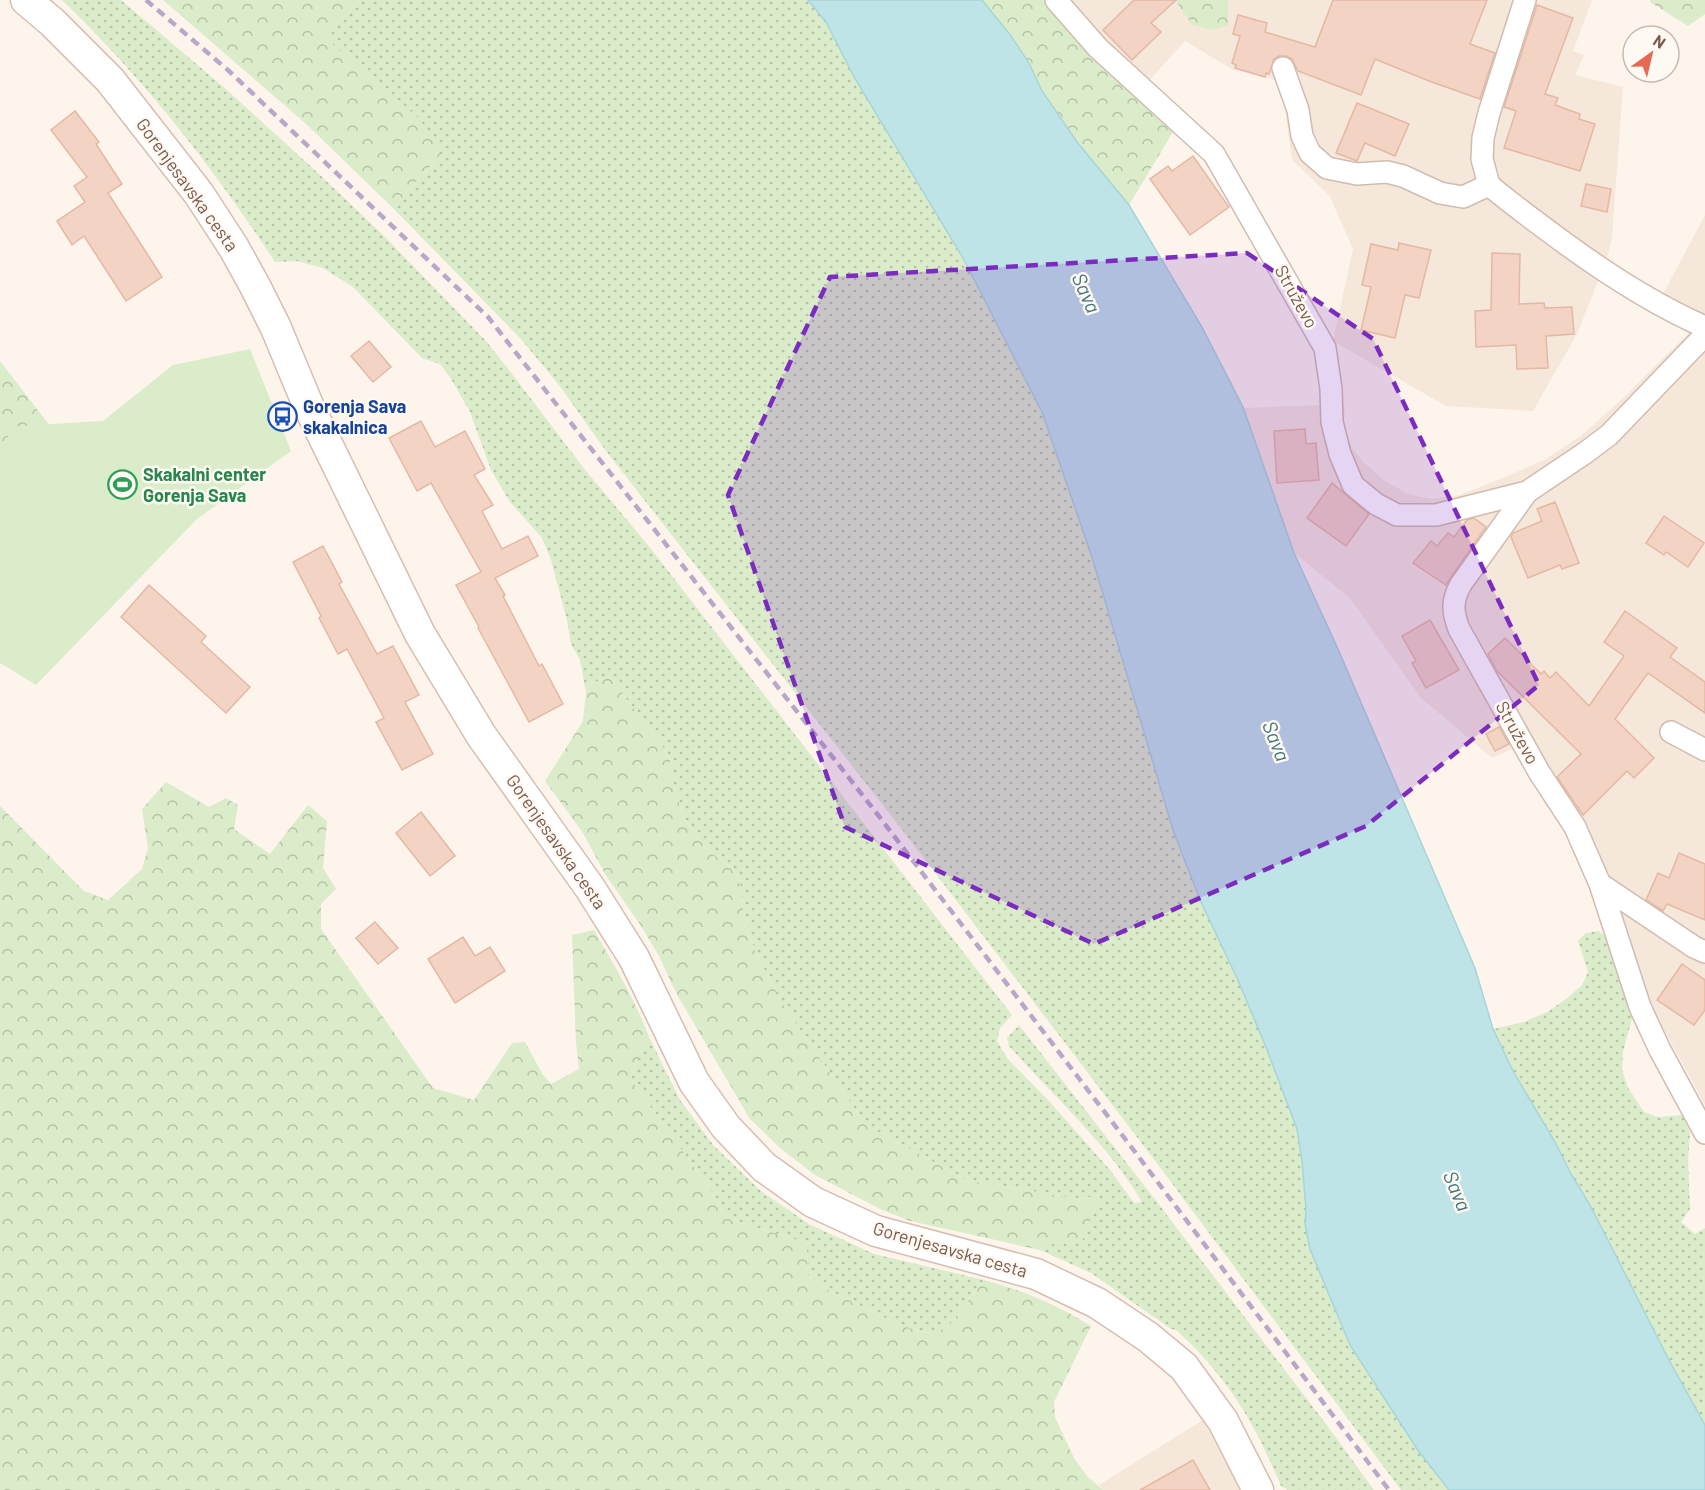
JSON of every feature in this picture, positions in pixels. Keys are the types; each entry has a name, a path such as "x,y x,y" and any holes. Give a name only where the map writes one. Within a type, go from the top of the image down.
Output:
{"street":[{"name":"Gorenjesavska cesta","path":"26,0 110,80 198,194 234,248 276,328 308,405 420,634 481,735 590,888 634,957 694,1082 726,1127 764,1167 813,1202 876,1231 1036,1274 1097,1303 1148,1337 1184,1367 1223,1421 1258,1490"},
{"name":"Struževo","path":"1056,0 1098,48 1214,153 1325,348 1331,389 1332,422 1340,454 1353,485 1376,504 1397,515 1436,515 1527,492 1608,435 1705,335"},
{"path":"1525,0 1483,138 1482,159 1489,185 1516,208 1612,276 1681,316 1705,327"},
{"path":"1283,68 1298,110 1302,136 1310,153 1327,168 1357,174 1388,172 1403,176 1440,193 1463,197 1489,185"},
{"name":"Struževo","path":"1527,492 1461,584 1455,595 1454,616 1539,772 1575,827 1600,884 1640,1007 1660,1050 1705,1133"},
{"path":"1671,732 1705,750"},
{"path":"1600,884 1705,952"}],"highlighted area":[{"path":"1247,253 1373,339 1539,685 1366,826 1094,944 845,827 728,495 830,277"}],"shaded area":[{"path":"1062,0 1175,0 1192,25 1228,25 1228,0 1592,0 1573,51 1584,55 1575,75 1623,87 1612,237 1599,279 1577,334 1533,411 1446,406 1333,341 1353,249 1329,195 1292,160 1282,86 1270,78 1233,70 1185,41 1147,83"},
{"path":"1705,215 1705,1105 1646,997 1561,826 1512,749 1492,758 1421,698 1350,598 1294,553 1243,408 1322,405 1345,409 1343,425 1351,446 1363,462 1385,481 1408,494 1432,499 1460,495 1505,477 1544,460 1582,435 1702,320 1662,296"},
{"path":"1203,1420 1241,1490 1103,1490 1099,1485"}],"green space":[{"path":"62,0 121,0 227,90 319,174 381,233 486,341 586,471 652,550 1012,1015 1000,1028 997,1041 1007,1058 1049,1101 1110,1170 1134,1203 1142,1202 1129,1181 1097,1141 1009,1046 1007,1038 1019,1025 1154,1198 1374,1490 1288,1490 1281,1486 1261,1441 1238,1402 1211,1365 1176,1330 1171,1329 1091,1273 1040,1250 1047,1244 1082,1241 1100,1195 1079,1199 966,1180 866,1125 785,1008 755,952 742,905 741,887 734,870 696,837 683,815 675,789 669,755 609,676 585,687 580,660 571,644 551,560 542,538 510,502 491,470 470,412 450,377 440,364 422,358 353,287 323,268 297,261 275,262 227,192 176,125 121,61"},
{"path":"163,0 359,0 332,29 332,44 420,119 441,154 393,208 305,123"},
{"path":"359,0 808,0 826,22 854,77 963,258 1042,412 1092,557 1173,830 1200,900 1237,978 1266,1047 1297,1129 1302,1161 1305,1224 1310,1249 1350,1345 1417,1449 1449,1490 1401,1490 1159,1166 900,827 606,451 559,385 520,338 393,208 441,154 332,44 332,29"},
{"path":"982,0 1045,0 1088,53 1173,132 1129,205 1077,142 1042,91 1029,63 1011,36"},
{"path":"1175,0 1228,0 1228,25 1214,30 1192,25"},
{"path":"1651,0 1705,0 1705,14 1688,26 1650,2"},
{"name":"Skakalni center Gorenja Sava","path":"250,349 291,451 197,519 36,685 0,663 0,445 18,426 103,421 173,365"},
{"path":"0,361 60,439 0,482"},
{"path":"609,676 669,755 675,789 683,815 696,837 734,870 741,887 742,905 755,952 785,1008 866,1125 966,1180 1079,1199 1100,1195 1082,1241 1047,1244 1040,1250 910,1221 882,1210 815,1175 780,1148 750,1119 676,993 659,956 641,926 605,874 583,833 545,781 583,721 585,687"},
{"path":"166,782 209,807 226,798 238,805 234,829 270,854 308,805 327,821 323,868 336,889 321,904 321,929 433,1088 474,1100 512,1043 525,1042 543,1075 551,1084 579,1069 572,935 594,930 631,996 649,1037 631,1077 713,1193 726,1218 797,1240 807,1250 808,1277 828,1290 902,1326 930,1334 948,1327 984,1280 1039,1299 1091,1326 1054,1402 1055,1417 1074,1458 1087,1476 1103,1490 0,1490 0,806 84,891 108,900 142,869 148,848 142,809"},
{"path":"1598,931 1609,938 1634,1011 1623,1052 1622,1070 1628,1088 1644,1112 1658,1117 1682,1115 1690,1132 1688,1160 1690,1209 1681,1222 1695,1234 1705,1228 1705,1425 1670,1362 1590,1205 1514,1073 1493,1029 1524,1022 1547,1012 1582,985 1588,972 1578,941 1586,933"},
{"path":"649,1037 680,1100 714,1146 761,1191 809,1224 874,1254 984,1280 948,1327 931,1334 902,1326 828,1290 808,1277 807,1250 797,1240 726,1218 713,1193 631,1077"}],"water":[{"name":"Sava","path":"808,0 982,0 1011,36 1029,63 1042,91 1077,142 1129,205 1202,327 1243,407 1294,553 1338,649 1475,968 1493,1029 1514,1073 1590,1205 1670,1362 1705,1425 1705,1490 1449,1490 1417,1449 1350,1345 1310,1249 1305,1224 1302,1161 1297,1129 1266,1047 1237,978 1200,900 1173,830 1092,557 1042,412 963,258 854,77 826,22"}],"building":[{"path":"1134,0 1176,0 1151,23 1161,32 1132,60 1103,30"},
{"path":"1333,0 1487,0 1470,44 1495,53 1480,99 1375,59 1361,95 1298,71 1292,59 1286,56 1274,59 1269,74 1266,73 1265,77 1235,68 1236,65 1232,63 1240,36 1233,34 1238,15 1267,23 1265,32 1315,47"},
{"path":"1537,5 1573,18 1545,94 1558,98 1555,105 1580,114 1579,119 1595,124 1580,171 1504,148 1516,111 1504,107"},
{"path":"1357,103 1409,124 1395,156 1365,143 1357,161 1336,153"},
{"path":"75,111 99,142 96,144 122,184 108,193 162,277 126,301 84,236 72,245 57,221 85,202 74,186 87,177 51,130"},
{"path":"1193,156 1229,207 1190,235 1150,179 1168,166 1172,171"},
{"path":"1586,184 1611,189 1607,212 1581,206"},
{"path":"1399,243 1431,250 1419,298 1405,295 1395,338 1361,330 1371,287 1362,285 1371,244 1398,250"},
{"path":"1492,253 1520,254 1519,304 1544,303 1545,308 1572,307 1574,334 1546,336 1548,368 1517,369 1516,345 1476,347 1475,311 1491,310"},
{"path":"369,341 391,367 373,382 351,356"},
{"path":"421,421 435,447 465,431 485,469 474,475 493,505 482,511 502,549 528,536 538,556 495,578 539,666 542,664 563,704 529,722 456,585 481,572 431,483 417,491 389,438"},
{"path":"1305,429 1306,444 1316,443 1319,480 1277,483 1274,431"},
{"path":"1332,483 1369,514 1346,546 1307,518"},
{"path":"1555,502 1579,563 1562,569 1560,565 1528,578 1511,537 1513,533 1542,521 1537,509"},
{"path":"1664,516 1704,543 1688,567 1666,552 1664,555 1646,543"},
{"path":"1474,518 1486,527 1446,585 1413,563 1431,541 1437,546 1448,533 1454,537 1467,520"},
{"path":"323,546 342,582 339,584 377,654 393,646 419,695 405,702 433,754 402,770 376,722 384,718 347,649 338,654 293,562"},
{"path":"149,585 206,636 201,642 250,687 226,713 121,617"},
{"path":"1625,611 1677,648 1670,657 1705,682 1705,713 1648,673 1615,719 1654,758 1634,778 1627,771 1583,815 1557,777 1581,754 1497,671 1488,654 1505,638 1541,674 1544,671 1550,678 1556,672 1589,706 1624,656 1604,642"},
{"path":"1430,620 1459,670 1426,688 1412,663 1416,661 1402,636"},
{"path":"1499,727 1509,744 1495,751 1486,734"},
{"path":"421,812 455,856 430,876 396,833"},
{"path":"1679,853 1705,864 1705,920 1667,904 1663,911 1646,900 1658,873 1669,878"},
{"path":"375,922 398,948 378,964 356,938"},
{"path":"463,937 475,956 490,947 505,971 455,1003 428,959"},
{"path":"1682,964 1705,980 1705,1010 1694,1025 1657,1000"},
{"path":"1193,1460 1210,1490 1140,1490"}],"railway":[{"path":"146,0 229,71 488,317 878,815 1389,1490"}],"place":[{"name":"Gorenja Sava skakalnica","path":"282,417"},
{"name":"Skakalni center Gorenja Sava","path":"122,485"}]}
